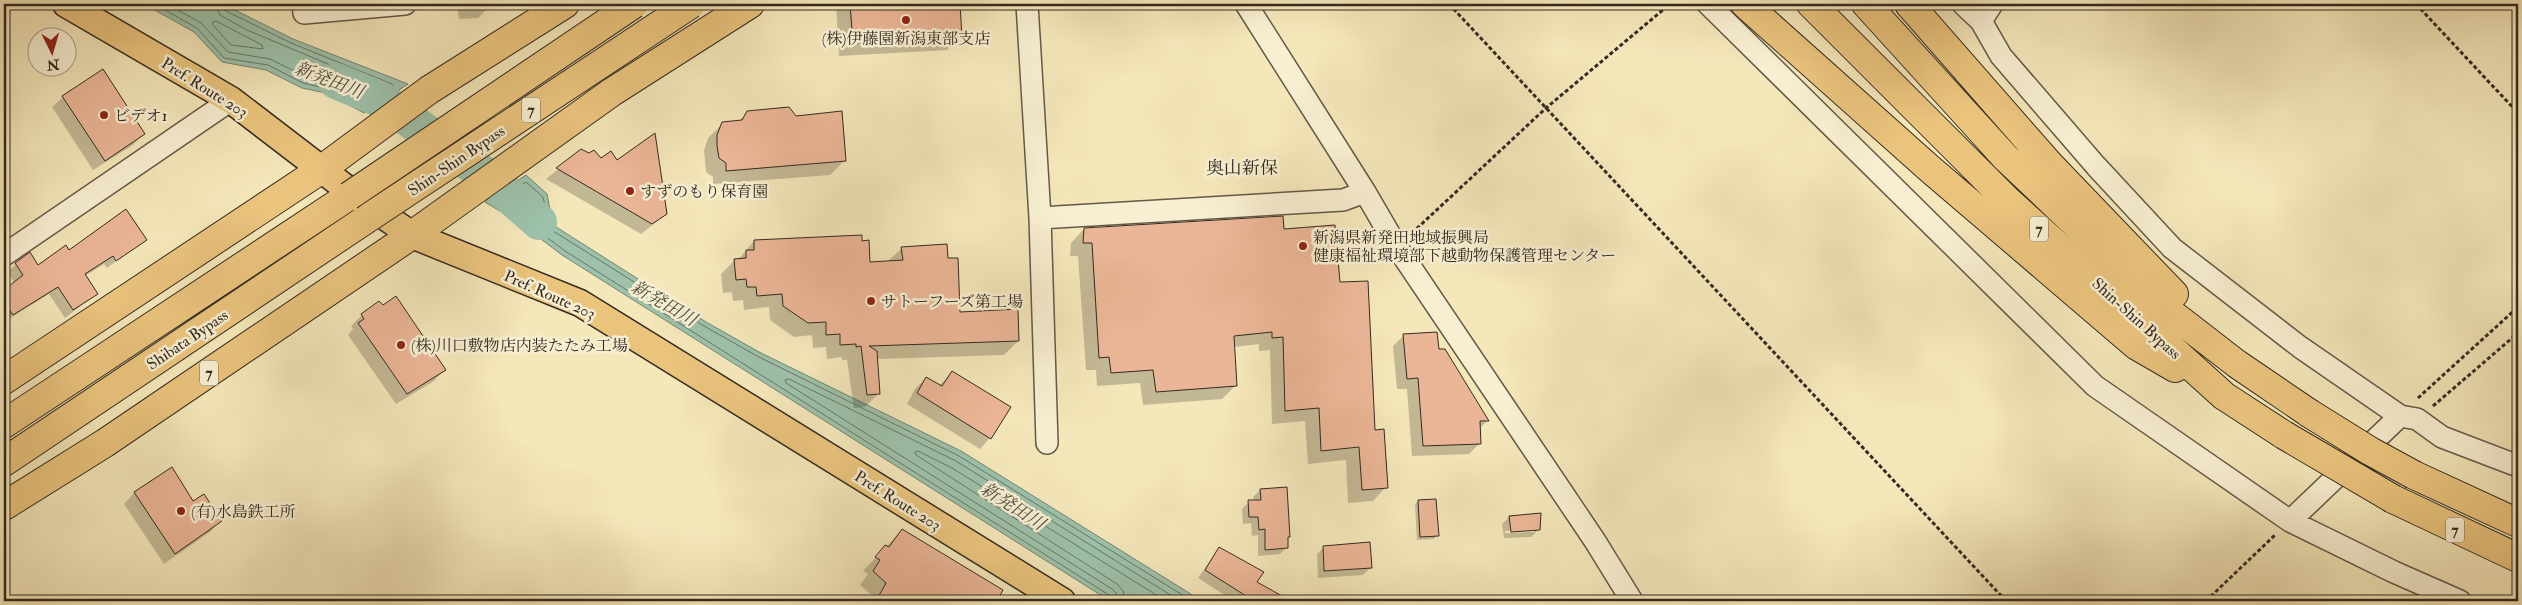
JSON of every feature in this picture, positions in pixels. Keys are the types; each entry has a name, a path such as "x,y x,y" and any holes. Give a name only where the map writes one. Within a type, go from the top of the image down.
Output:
{"highway":[{"path":"4,380 322,169 429,90 565,4"},
{"name":"Shin-Shin Bypass","path":"349,196 634,4"},
{"name":"Shin-Shin Bypass","path":"371,216 691,4"},
{"name":"7","path":"4,506 105,443 412,235 612,92 750,4"},
{"name":"7","path":"1744,4 1930,169 2136,346 2224,396"},
{"name":"Shin-Shin Bypass","path":"1811,4 2007,200 2224,396 2284,435 2393,500 2518,558"},
{"name":"Shin-Shin Bypass","path":"1866,4 2005,157 2162,306 2237,364 2309,413 2370,451 2414,475 2518,523"},
{"name":"7","path":"1909,4 2050,165 2171,290 2237,364"},
{"name":"Shibata Bypass","path":"4,424 349,196"},
{"name":"Shibata Bypass","path":"4,462 371,216"}],"main road":[{"name":"Pref. Route 203","path":"66,4 231,100 368,205 412,235 580,303 1062,601"}],"street":[{"path":"303,4 304,13 405,4"},
{"path":"1027,4 1040,218 1047,443"},
{"path":"1246,4 1365,192 1397,247 1595,541 1632,601"},
{"path":"1708,4 2095,386 2290,522 2394,572 2460,601"},
{"path":"1963,4 1987,12 2001,56 2096,166 2172,248 2300,347 2408,418 2442,437 2518,466"},
{"path":"4,255 231,100"},
{"path":"1040,218 1343,200 1365,192"},
{"path":"2290,522 2408,418"}],"path":[{"path":"1449,4 2006,601"},
{"path":"1397,247 1546,108 1670,4"},
{"path":"2416,4 2518,112"},
{"path":"2408,418 2518,307"},
{"path":"2408,418 2518,333"},
{"path":"2206,601 2290,522"}],"water":[{"path":"144,4 223,4 293,39 408,84 364,113 326,93 302,88 266,70 222,62 194,32"},
{"path":"526,175 547,194 553,225 706,322 759,352 961,451 1202,601 1110,601 562,255 521,224 485,202"}],"building":[{"name":"(株)伊藤園新潟東部支店","path":"850,4 960,4 962,37 853,43"},
{"name":"ビデオ1","path":"103,69 145,134 105,161 62,96"},
{"path":"789,107 796,116 842,111 846,161 726,171 726,163 719,158 717,146 717,135 722,122 742,120 747,111"},
{"name":"すずのもり保育園","path":"655,133 667,214 652,224 556,168 581,149 589,153 594,150 601,158 611,151 617,160"},
{"path":"126,209 147,240 116,261 113,256 85,274 98,294 73,310 58,287 13,315 4,302 4,290 23,275 15,263 30,252 38,265 66,245 69,250"},
{"path":"1283,216 1284,229 1335,225 1340,282 1368,281 1375,430 1384,429 1388,488 1362,490 1359,447 1321,451 1319,408 1285,411 1283,337 1272,338 1272,332 1234,336 1237,386 1156,392 1153,370 1111,373 1109,357 1099,358 1092,243 1083,243 1084,228"},
{"name":"サトーフーズ第工場","path":"862,235 862,241 869,240 870,262 903,260 901,247 947,244 948,258 958,258 960,312 1018,309 1019,341 869,346 877,351 880,394 867,395 861,346 856,347 856,344 840,345 840,334 826,335 826,322 808,323 783,306 782,294 757,296 756,287 747,287 746,279 736,280 734,259 746,258 746,250 754,250 754,240"},
{"name":"(株)川口敷物店内装たたみ工場","path":"396,296 446,370 407,394 358,323 364,319 361,314 379,301 383,305"},
{"path":"1437,332 1439,349 1445,349 1489,421 1480,421 1481,444 1423,446 1418,378 1407,379 1403,334"},
{"path":"952,371 1011,407 991,439 917,393 926,377 942,386"},
{"name":"(有)水島鉄工所","path":"172,467 193,501 204,494 222,521 175,554 134,492"},
{"path":"1287,487 1290,537 1288,537 1288,548 1265,550 1265,529 1259,530 1258,517 1249,517 1248,500 1261,500 1260,489"},
{"path":"1436,499 1439,536 1420,537 1418,500"},
{"path":"1541,513 1540,530 1511,532 1509,516"},
{"path":"902,529 1003,590 997,601 876,601 886,583 873,571 880,560 875,557 885,545 889,547"},
{"path":"1370,542 1372,568 1324,571 1323,546"},
{"path":"1219,547 1264,572 1257,582 1291,601 1254,601 1205,570"}],"waterway":[{"name":"新発田川","path":"336,81 382,100 487,176 539,222"}],"place":[{"name":"(株)伊藤園新潟東部支店","path":"906,20"},
{"name":"ビデオ1","path":"104,115"},
{"name":"すずのもり保育園","path":"630,191"},
{"name":"新潟県新発田地域振興局 健康福祉環境部下越動物保護管理センター","path":"1303,246"},
{"name":"サトーフーズ第工場","path":"871,301"},
{"name":"(株)川口敷物店内装たたみ工場","path":"401,345"},
{"name":"(有)水島鉄工所","path":"181,511"}],"district":[{"name":"奥山新保","path":"1242,168"}]}
